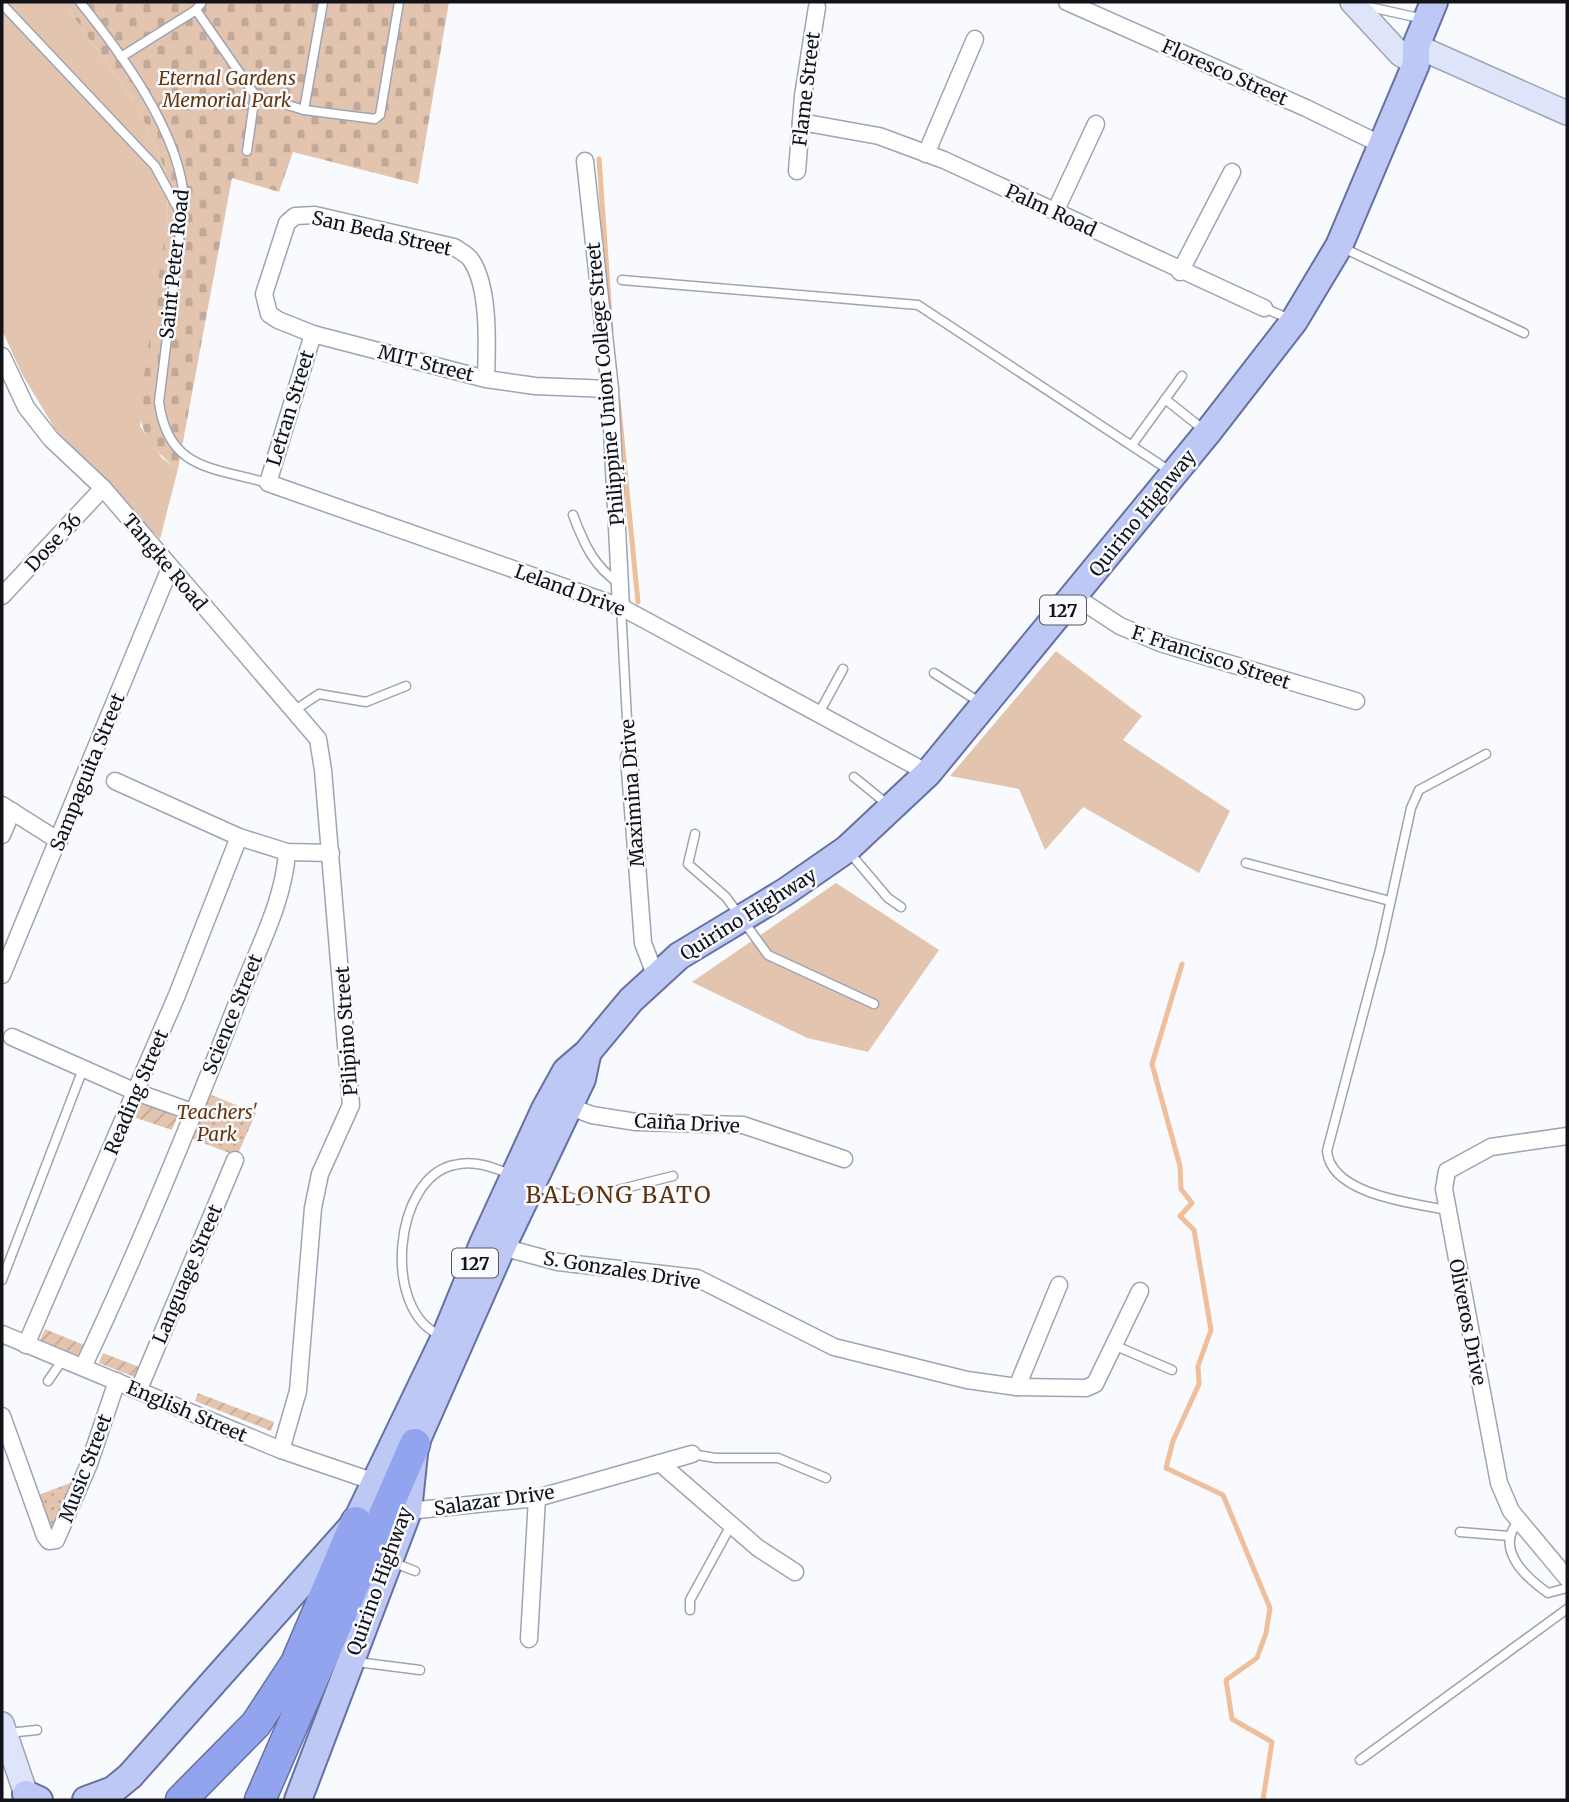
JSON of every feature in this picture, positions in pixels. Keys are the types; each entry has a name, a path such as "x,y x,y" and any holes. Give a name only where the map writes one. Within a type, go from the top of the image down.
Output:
{"highway":[{"path":"181,1800 247,1734 271,1702 340,1586 415,1444"},
{"path":"260,1800 340,1586 356,1522"}],"main road":[{"name":"Quirino Highway","path":"298,1800 408,1511 415,1444 502,1247 523,1181 566,1071 587,1053 631,1000 679,956 742,919 847,849 893,809 928,773 1174,474 1294,321 1339,246 1421,54 1452,2"},
{"name":"Quirino Highway","path":"1421,54 1431,11"},
{"name":"Quirino Highway","path":"86,1800 113,1790 130,1776 356,1522 523,1181 582,1079 587,1053"}],"street":[{"name":"Floresco Street","path":"1067,2 1306,108 1382,145"},
{"path":"1353,2 1400,54 1421,54 1567,113"},
{"name":"Flame Street","path":"797,171 817,7"},
{"path":"926,153 975,39"},
{"name":"Palm Road","path":"801,122 879,136 926,153 1264,308"},
{"path":"1055,212 1096,124"},
{"name":"Philippine Union College Street","path":"585,161 610,389 621,607"},
{"path":"1181,272 1232,172"},
{"name":"San Beda Street","path":"264,294 287,223 295,216 315,215 454,247 470,257 478,272 487,328 486,379"},
{"name":"MIT Street","path":"264,294 269,314 313,334 486,379 535,386 610,389"},
{"name":"Letran Street","path":"268,483 313,334"},
{"name":"Tangke Road","path":"2,356 26,407 51,439 103,488 318,739 323,769"},
{"name":"Leland Drive","path":"268,483 621,607 928,773"},
{"name":"Dose 36","path":"2,596 103,488"},
{"name":"Sampaguita Street","path":"2,975 170,568"},
{"name":"F. Francisco Street","path":"1074,596 1120,626 1163,644 1356,701"},
{"name":"Maximina Drive","path":"629,757 643,943 656,977"},
{"name":"Pilipino Street","path":"281,1450 298,1391 313,1208 320,1174 351,1105 323,769"},
{"path":"115,781 239,837 287,852 331,853"},
{"path":"2,835 7,808 59,841"},
{"name":"Reading Street","path":"26,1345 136,1092 239,837"},
{"name":"Science Street","path":"83,1367 128,1271 278,901 287,852"},
{"path":"12,1037 136,1092 192,1112"},
{"name":"Caiña Drive","path":"568,1106 592,1115 636,1122 743,1125 844,1159"},
{"name":"Oliveros Drive","path":"1567,1136 1491,1147 1447,1171 1444,1189 1499,1483 1511,1511 1567,1578"},
{"name":"Language Street","path":"139,1389 235,1160"},
{"name":"S. Gonzales Drive","path":"502,1247 558,1262 697,1278 834,1348 967,1380 1017,1387 1091,1387 1100,1379 1116,1346"},
{"path":"1017,1387 1059,1285"},
{"path":"1116,1346 1140,1291"},
{"name":"English Street","path":"2,1334 281,1450 375,1482"},
{"name":"Music Street","path":"2,1416 45,1536 49,1541 56,1540 89,1464 117,1381"},
{"name":"Salazar Drive","path":"408,1511 537,1498 692,1454"},
{"path":"660,1462 731,1525 795,1572"},
{"path":"529,1639 537,1498"},
{"path":"4,1729 31,1798"}],"lane":[{"name":"Saint Peter Road","path":"80,2 121,57 156,115 181,172 182,216 159,402 162,423 172,443 189,461"},
{"path":"121,57 195,10 202,2"},
{"path":"304,110 323,2"},
{"path":"195,10 255,95 304,110 378,118 399,2"},
{"path":"1353,2 1431,11"},
{"path":"2,5 155,166 182,216"},
{"path":"247,151 255,95"},
{"path":"1339,246 1524,333"},
{"path":"622,280 919,305 1174,474"},
{"name":"Palm Road","path":"1264,308 1294,321"},
{"path":"1132,445 1182,376"},
{"path":"1165,399 1208,432"},
{"name":"Leland Drive","path":"189,461 268,483"},
{"path":"573,515 587,551 597,565 620,584"},
{"name":"Maximina Drive","path":"621,607 629,757"},
{"path":"819,713 844,669"},
{"path":"934,673 984,705"},
{"path":"295,710 319,694 366,702 406,686"},
{"path":"1447,1210 1373,1196 1334,1170 1328,1161 1327,1151 1412,808 1419,790 1486,754"},
{"path":"854,777 893,809"},
{"path":"695,834 688,864 726,897 768,955 874,1004"},
{"path":"847,849 888,898 901,907"},
{"path":"1246,863 1390,901"},
{"path":"2,1280 83,1069"},
{"path":"445,1338 425,1329 420,1322 412,1309 400,1269 406,1228 415,1199 436,1172 452,1165 469,1163 490,1166 552,1195 578,1200 673,1176"},
{"path":"1116,1346 1172,1370"},
{"path":"48,1381 64,1358"},
{"path":"692,1454 715,1458 778,1458 826,1478"},
{"path":"1519,1521 1509,1536 1508,1545 1514,1560 1533,1583 1548,1593 1567,1588"},
{"path":"690,1610 690,1600 731,1525"},
{"path":"1460,1532 1509,1536"},
{"path":"389,1560 415,1571"},
{"path":"1360,1760 1567,1609"},
{"path":"350,1660 420,1670"},
{"path":"4,1729 37,1730"}],"green space":[{"path":"2,2 63,2 138,107 166,172 168,213 140,426 162,458 178,469 160,539 55,429 22,374 2,330"},
{"name":"Eternal Gardens Memorial Park","path":"63,2 449,2 418,184 293,152 279,192 232,178 178,469 151,444 143,428 139,410 168,213 166,172 138,107"},
{"path":"1056,651 1142,716 1123,740 1230,811 1199,873 1083,807 1045,850 1019,789 950,776"},
{"path":"836,883 939,950 868,1052 807,1038 692,982"},
{"name":"Teachers' Park","path":"204,1092 256,1113 237,1156 185,1136"},
{"path":"138,1102 178,1116 172,1130 133,1117"},
{"path":"45,1329 84,1345 79,1356 40,1340"},
{"path":"103,1353 142,1368 137,1378 99,1363"},
{"path":"198,1393 274,1422 271,1431 195,1401"},
{"path":"70,1483 50,1539 33,1497"}],"waterway":[{"path":"599,159 611,330"},
{"path":"618,399 638,602"},
{"path":"1182,964 1152,1064 1180,1166 1181,1189 1192,1203 1180,1216 1194,1230 1211,1330 1198,1366 1199,1384 1173,1441 1166,1468 1223,1495 1270,1608 1266,1633 1257,1658 1226,1680 1232,1719 1272,1742 1263,1800"}],"district":[{"name":"BALONG BATO","path":"619,1194"}]}
